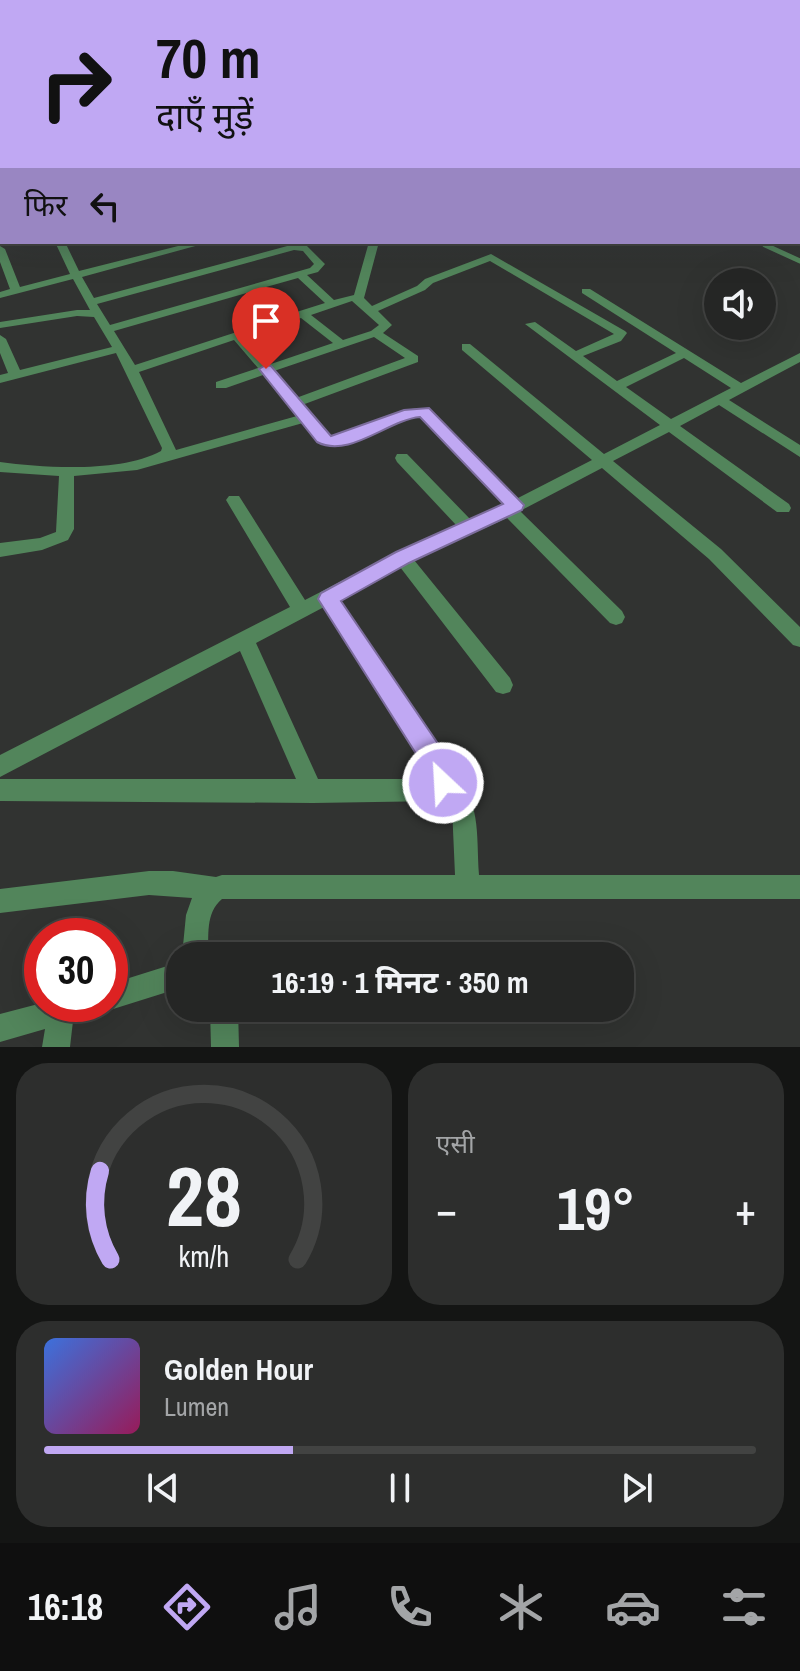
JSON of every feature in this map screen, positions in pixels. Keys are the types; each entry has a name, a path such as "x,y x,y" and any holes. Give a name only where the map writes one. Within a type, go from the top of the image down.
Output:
{"street":[{"path":"61,244 73,271 121,348 169,448 162,459"},
{"path":"0,295 161,244"},
{"path":"73,271 196,244"},
{"path":"358,299 373,244"},
{"path":"0,325 77,313 298,246 306,248 320,264 314,270 109,329"},
{"path":"0,249 16,291"},
{"path":"372,310 421,288 429,281 493,257 621,333 617,339 576,355"},
{"path":"300,274 332,304"},
{"path":"252,288 285,320"},
{"path":"586,291 740,388"},
{"path":"132,370 332,304 358,299 386,325 375,333 221,385"},
{"path":"303,314 341,344"},
{"path":"531,324 783,508"},
{"path":"294,403 414,359 375,333"},
{"path":"237,336 323,438 337,442 409,413 424,412 616,617"},
{"path":"0,339 16,376"},
{"path":"466,347 715,554 800,639"},
{"path":"0,379 121,348"},
{"path":"617,386 685,353"},
{"path":"0,766 328,599 402,558 512,508 600,459 792,361 800,374"},
{"path":"718,399 800,452"},
{"path":"0,467 67,471 143,464 306,418"},
{"path":"402,458 467,526"},
{"path":"0,550 42,544 62,536 66,529 67,471"},
{"path":"234,500 302,611"},
{"path":"402,558 503,685"},
{"path":"328,599 443,776 459,795 463,807 468,887"},
{"path":"245,640 313,792"},
{"path":"0,790 423,792 438,790 443,776"},
{"path":"0,901 149,883 214,889 468,887 798,890"},
{"path":"196,942 200,904 206,893 214,889"},
{"path":"128,991 166,979"},
{"path":"0,1028 24,1022"},
{"path":"56,1047 68,1022"},
{"path":"224,1022 225,1047"}],"lane":[{"path":"765,245 800,261"}],"route":[{"path":"266,369 329,442 344,440 418,410 424,412 515,505 402,558 328,599 438,766 443,783"}]}
